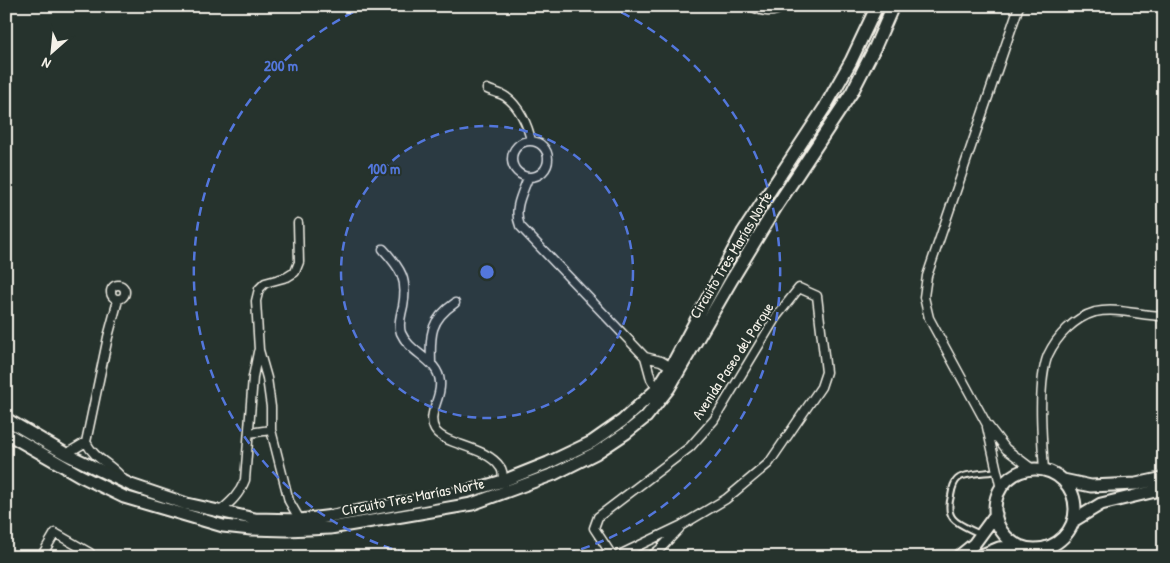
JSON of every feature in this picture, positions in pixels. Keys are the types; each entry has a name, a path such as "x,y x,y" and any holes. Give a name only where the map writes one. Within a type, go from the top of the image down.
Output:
{"street":[{"path":"751,6 759,10 775,12 784,6"},
{"name":"Circuito Tres Marías Norte","path":"6,433 79,475 124,497 223,526 251,529 330,528 472,504 554,474 596,453 626,433 646,418 669,388 776,206 852,92 894,6"},
{"path":"977,557 998,548 1020,546 1039,549 1048,546 1065,536 1074,521 1075,508 1074,498 1062,480 1044,470 1031,468 1006,449 986,423 929,318 924,297 926,276 1019,6"},
{"name":"Circuito Tres Marías Norte","path":"6,419 66,454 128,483 187,504 255,519 300,520 332,516 469,491 503,481 548,463 592,442 622,421 657,389 671,367 743,232 824,107 851,61 874,8"},
{"path":"487,89 506,97 519,111 528,127 530,141"},
{"path":"530,141 544,147 548,161 542,173 528,178 516,171 511,158 517,145 530,141"},
{"path":"528,178 517,209 517,218 520,226 644,357 651,379 657,389"},
{"path":"298,223 299,262 295,272 287,277 266,283 259,289 256,301 259,350 267,378 272,430 288,501 300,520"},
{"path":"383,249 397,264 405,282 400,330 406,343 431,363 438,374 440,390 432,418 437,433 486,454 501,467 503,481"},
{"name":"Avenida Paseo del Parque","path":"799,288 817,296 826,372 821,387 769,463 726,499 682,525 614,557 594,528 598,517 690,447 714,420 776,317 799,288"},
{"path":"118,300 86,442 91,451 120,473 128,483 124,497"},
{"path":"431,363 430,339 434,322 444,310 455,302"},
{"path":"1044,470 1041,432 1043,375 1048,355 1060,338 1074,321 1095,312 1117,310 1164,316"},
{"path":"219,512 233,501 245,480 253,377 259,350"},
{"path":"644,357 661,361 671,367"},
{"path":"986,423 998,471 1000,489 995,505 998,524 1003,533 1020,546"},
{"path":"249,433 272,430"},
{"path":"66,454 86,442"},
{"path":"1000,489 1015,475 1031,468"},
{"path":"1062,480 1091,486 1136,484 1164,478"},
{"path":"1074,521 1101,504 1164,490"},
{"path":"469,491 472,504"},
{"path":"958,557 982,535 996,514"},
{"name":"Avenida Paseo del Parque","path":"650,557 682,525"},
{"path":"41,557 55,533 90,553 88,557"}],"lane":[{"path":"982,535 955,522 950,517 948,505 957,479 998,471"}]}
